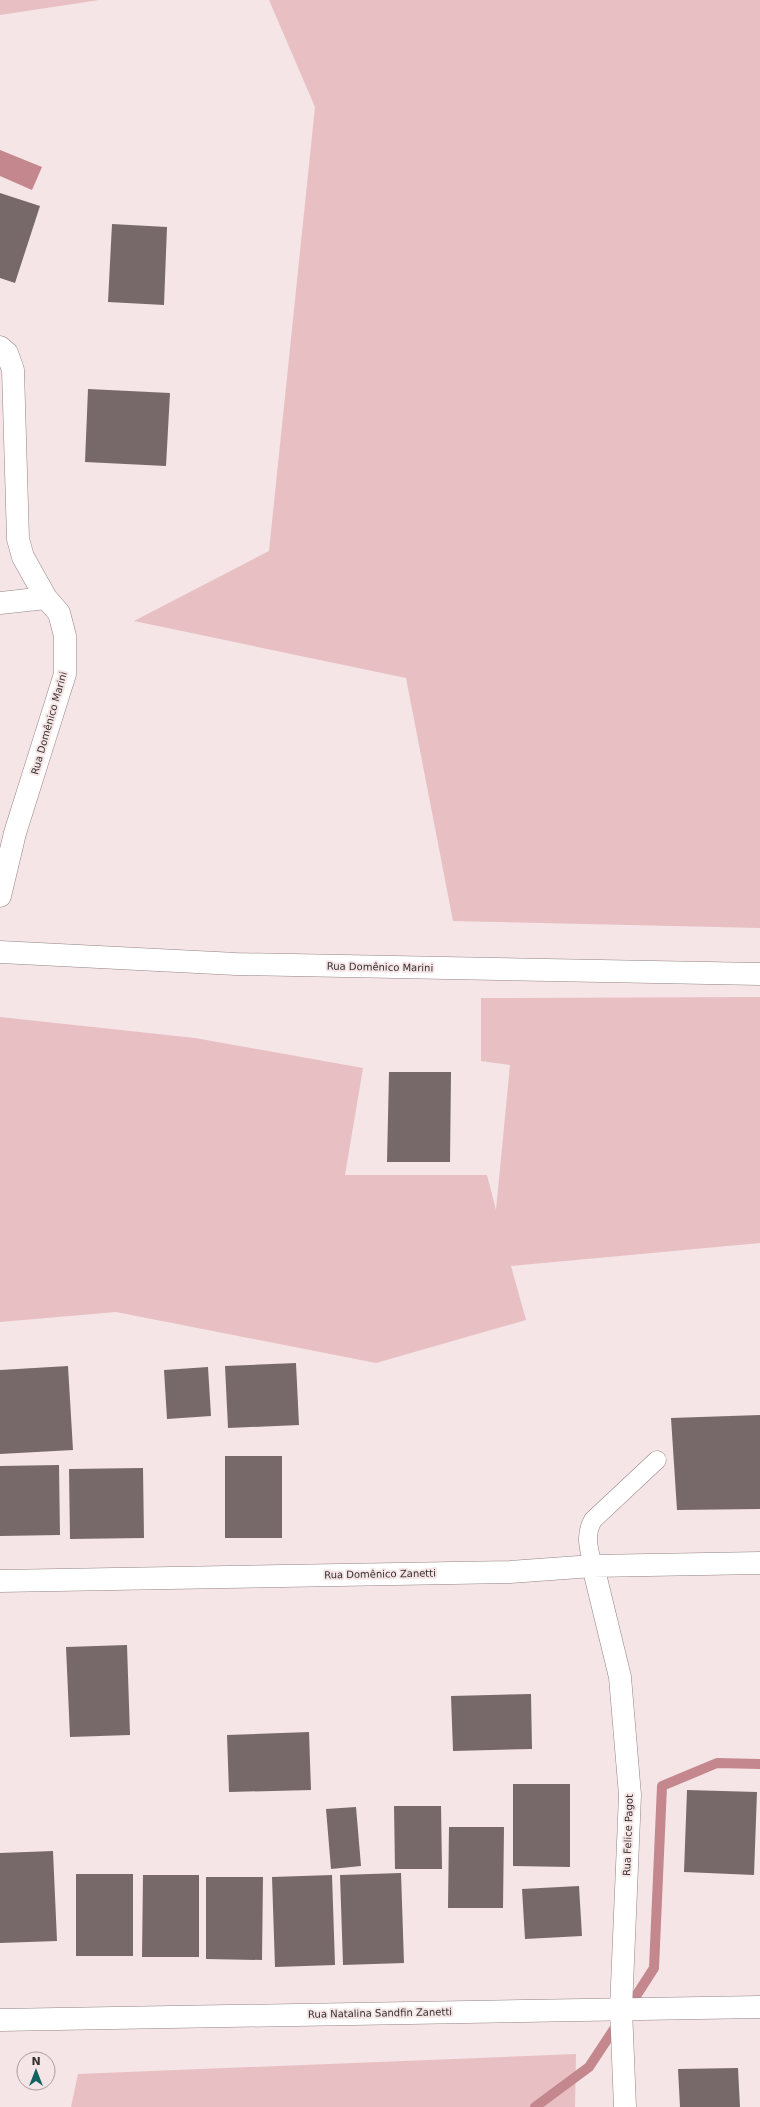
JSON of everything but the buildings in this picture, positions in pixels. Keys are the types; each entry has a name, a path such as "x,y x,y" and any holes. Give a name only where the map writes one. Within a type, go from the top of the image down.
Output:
{"street":[{"name":"Rua Domênico Marini","path":"0,346 7,353 13,370 18,539 23,557 46,598 59,613 65,636 65,674 16,832 0,896"},
{"path":"0,603 46,598"},
{"name":"Rua Domênico Marini","path":"0,952 236,964 760,974"},
{"name":"Rua Domênico Zanetti","path":"0,1581 502,1572 593,1566 760,1563"},
{"name":"Rua Felice Pagot","path":"593,1566 620,1677 630,1795 621,2009 625,2107"},
{"name":"Rua Natalina Sandfin Zanetti","path":"0,2020 760,2007"}],"lane":[{"path":"593,1566 588,1544 588,1530 593,1520 657,1460"}],"shaded area":[{"path":"0,0 99,0 0,15"},
{"path":"269,0 760,0 760,928 453,921 406,678 134,621 269,551 315,107"},
{"path":"0,150 42,167 32,190 0,176"},
{"path":"760,997 760,1243 511,1266 526,1320 376,1363 116,1312 0,1322 0,1017 195,1038 363,1068 345,1175 487,1175 496,1210 510,1065 481,1061 481,998"},
{"path":"576,2054 575,2107 71,2107 78,2074"}],"waterway":[{"path":"627,2010 654,1968 662,1786 717,1763 760,1764"},
{"path":"535,2107 589,2067 618,2023"}]}
